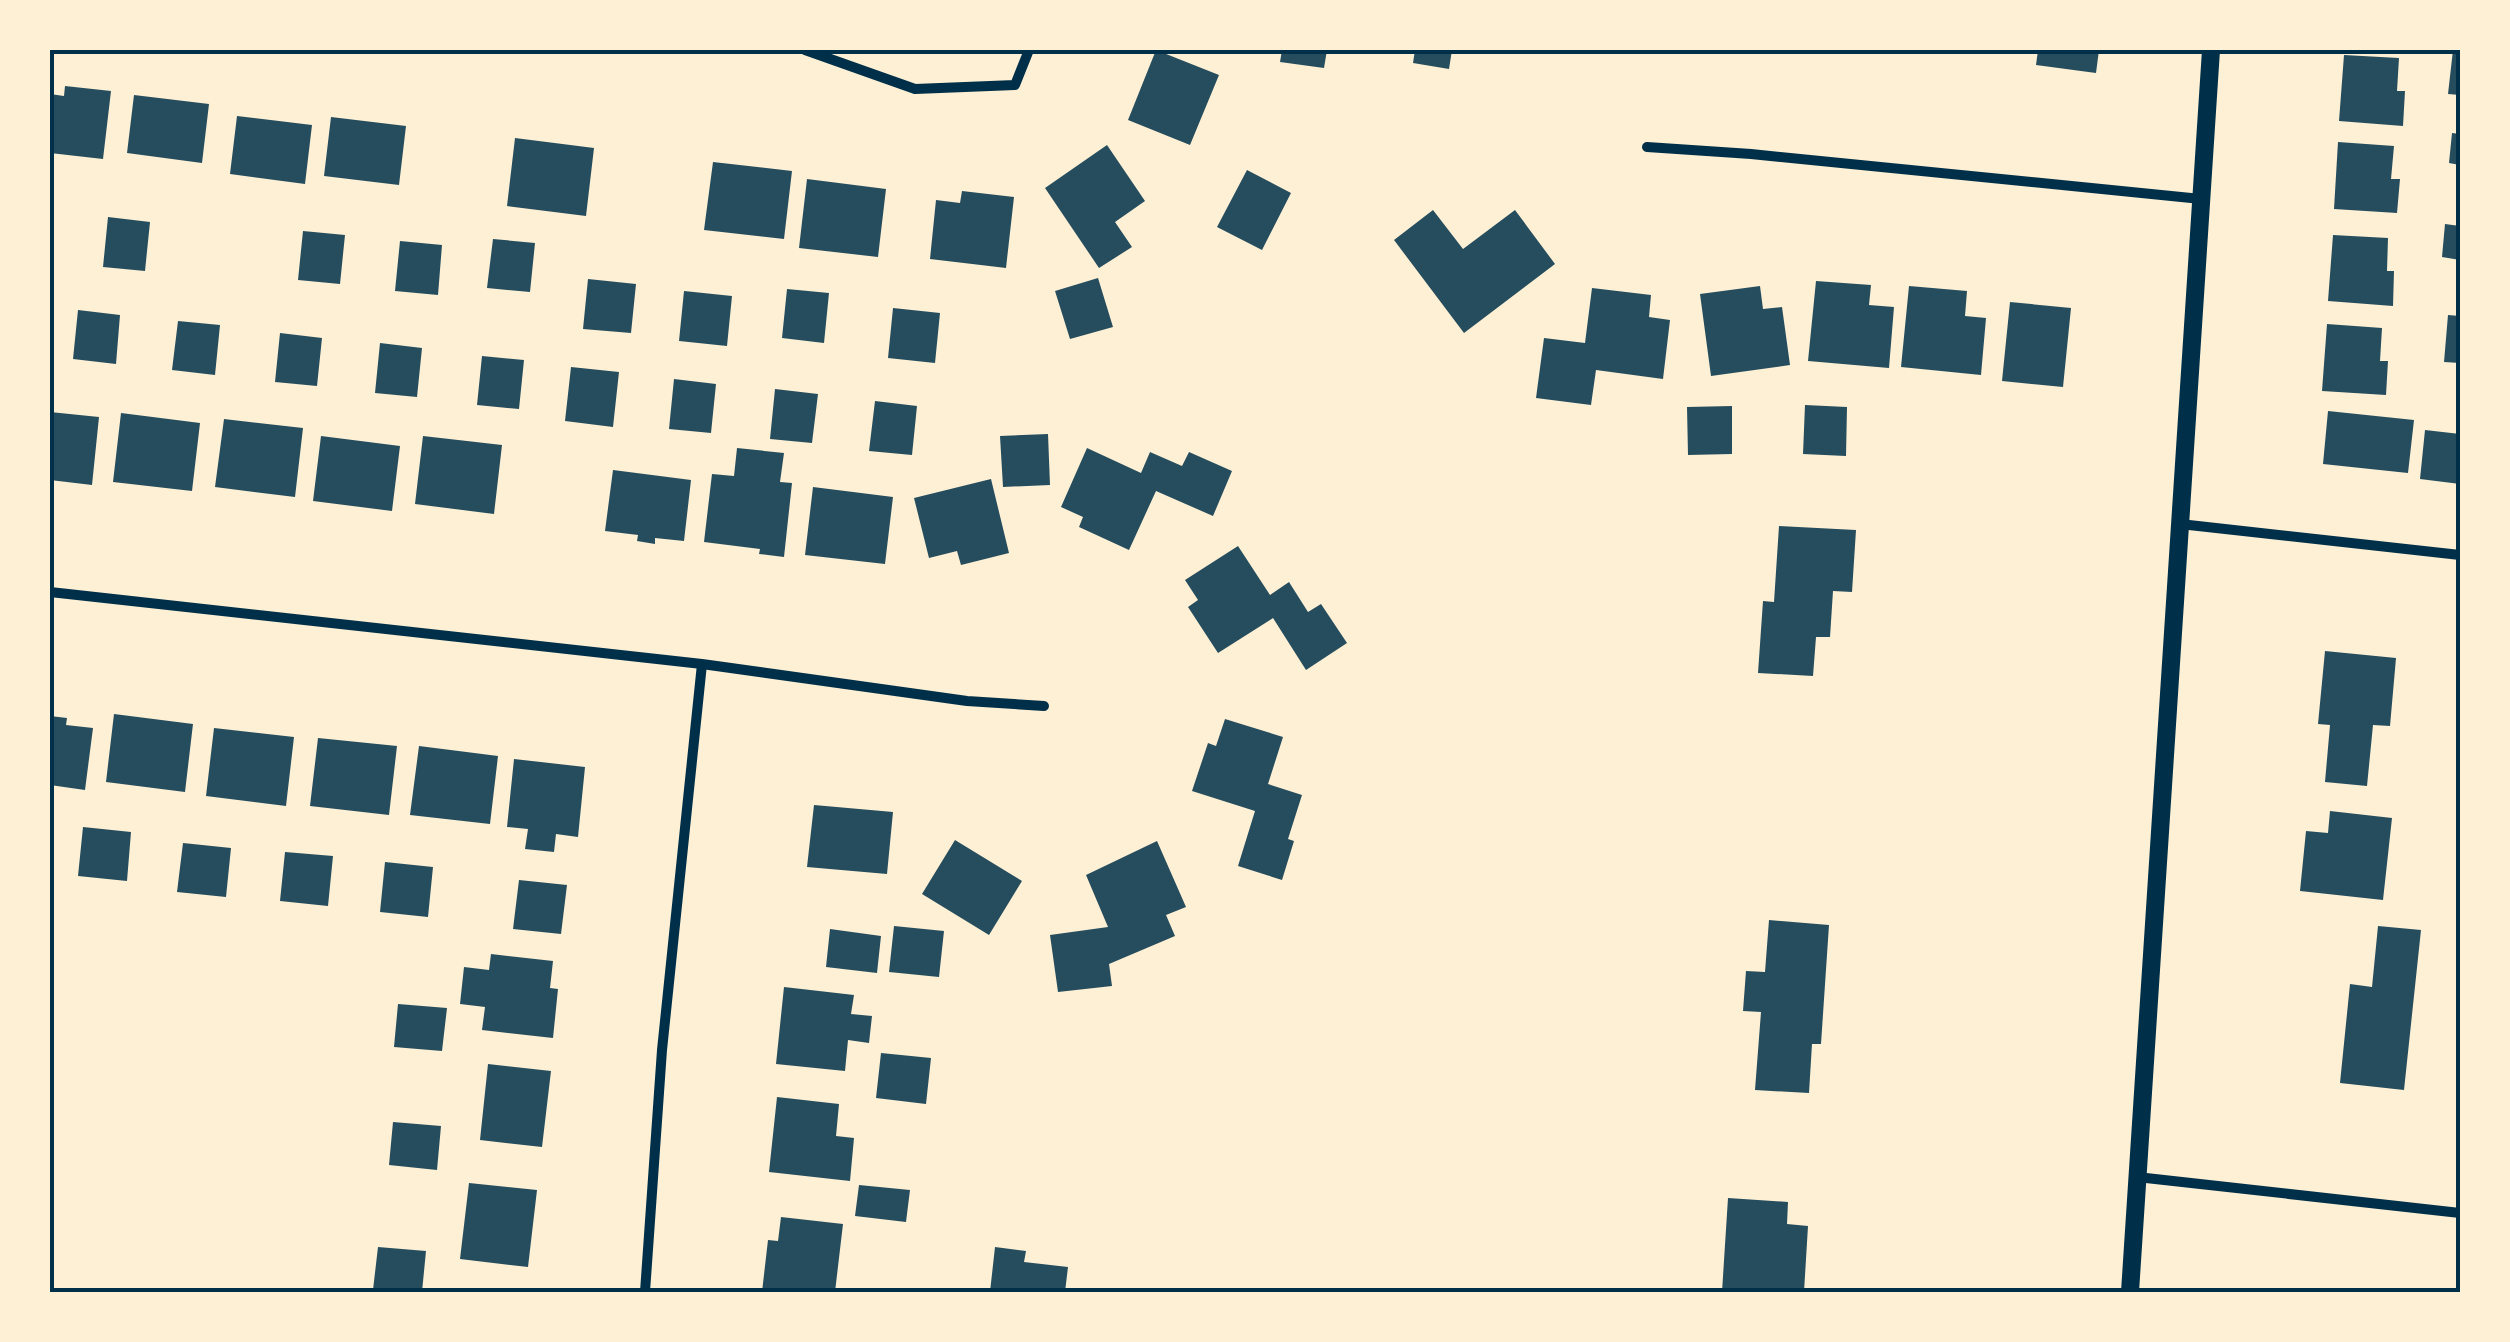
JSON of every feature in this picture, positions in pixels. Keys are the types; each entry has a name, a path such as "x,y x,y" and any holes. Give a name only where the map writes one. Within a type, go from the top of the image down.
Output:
{"street":[{"path":"805,50 915,89 1016,85 1030,50"},
{"path":"2130,1292 2212,50"},
{"path":"1648,147 2202,199"},
{"path":"2180,524 2460,555"},
{"path":"50,592 702,664 968,701 1044,706"},
{"path":"645,1292 662,1050 702,664"},
{"path":"2137,1177 2460,1214"}],"building":[{"path":"1156,50 1219,75 1190,145 1128,120"},
{"path":"1282,50 1327,50 1324,68 1280,62"},
{"path":"1415,50 1452,50 1449,69 1413,63"},
{"path":"2038,50 2099,50 2096,73 2036,65"},
{"path":"2453,50 2460,50 2460,95 2448,94"},
{"path":"2344,55 2399,58 2397,91 2405,91 2403,126 2339,121"},
{"path":"65,86 111,91 103,159 50,153 50,94 64,96"},
{"path":"134,95 209,104 202,163 127,153"},
{"path":"237,116 312,125 305,184 230,174"},
{"path":"331,117 406,126 399,185 324,176"},
{"path":"2452,133 2460,134 2460,165 2449,163"},
{"path":"515,138 594,148 586,216 507,206"},
{"path":"2338,142 2394,146 2391,179 2400,179 2397,213 2334,209"},
{"path":"1107,145 1145,201 1115,222 1132,247 1099,268 1045,188"},
{"path":"713,162 792,171 784,239 704,230"},
{"path":"1247,170 1291,193 1262,250 1217,227"},
{"path":"807,179 886,189 878,257 799,248"},
{"path":"962,191 1014,197 1006,268 930,259 936,200 960,203"},
{"path":"1433,210 1463,249 1515,210 1555,264 1464,333 1394,240"},
{"path":"108,217 150,222 145,271 103,267"},
{"path":"2445,224 2460,226 2460,260 2442,257"},
{"path":"303,231 345,235 340,284 298,280"},
{"path":"2333,235 2388,238 2387,271 2394,271 2393,306 2328,301"},
{"path":"493,239 535,243 530,292 487,288"},
{"path":"400,241 442,245 438,295 395,291"},
{"path":"1098,278 1113,327 1070,339 1055,291"},
{"path":"588,279 636,284 631,333 583,329"},
{"path":"1816,281 1871,285 1869,305 1894,307 1889,368 1808,361"},
{"path":"1760,286 1763,309 1782,307 1790,365 1711,376 1700,294"},
{"path":"1909,286 1967,291 1965,316 1986,318 1981,375 1901,367"},
{"path":"1592,288 1651,295 1649,317 1670,320 1663,379 1596,370 1591,405 1536,398 1544,338 1585,343"},
{"path":"787,289 829,293 824,343 782,338"},
{"path":"684,291 732,296 727,346 679,341"},
{"path":"2010,302 2071,308 2063,387 2002,381"},
{"path":"893,308 940,313 935,363 888,358"},
{"path":"78,310 120,315 116,364 73,359"},
{"path":"2448,315 2460,316 2460,363 2444,362"},
{"path":"178,321 220,325 215,375 172,370"},
{"path":"2327,324 2382,328 2380,361 2388,361 2386,395 2322,391"},
{"path":"280,333 322,338 317,386 275,382"},
{"path":"380,343 422,348 417,397 375,393"},
{"path":"482,356 524,360 519,409 477,405"},
{"path":"571,367 619,372 613,427 565,421"},
{"path":"674,379 716,384 711,433 669,429"},
{"path":"775,389 818,394 812,443 770,439"},
{"path":"875,401 917,406 912,455 869,451"},
{"path":"1805,405 1847,407 1846,456 1803,454"},
{"path":"1732,406 1732,454 1688,455 1687,407"},
{"path":"2328,411 2414,420 2408,473 2323,464"},
{"path":"50,412 99,417 92,485 50,480"},
{"path":"121,413 200,423 192,491 113,482"},
{"path":"224,419 303,428 295,497 215,487"},
{"path":"2425,430 2460,434 2460,484 2420,479"},
{"path":"1048,434 1050,485 1003,487 1000,436"},
{"path":"321,436 400,446 392,511 313,501"},
{"path":"423,436 502,445 494,514 415,504"},
{"path":"737,448 784,453 780,482 792,483 784,557 759,554 760,549 704,542 712,474 734,476"},
{"path":"1087,448 1141,473 1150,452 1182,466 1189,452 1232,471 1213,516 1156,491 1129,550 1079,527 1083,517 1061,507"},
{"path":"613,470 691,480 684,541 655,538 655,544 637,541 638,535 605,531"},
{"path":"991,479 1009,553 961,565 957,551 929,558 914,498"},
{"path":"813,487 893,497 885,564 805,555"},
{"path":"1779,526 1856,530 1852,592 1833,591 1830,637 1816,637 1813,676 1758,673 1763,601 1774,602"},
{"path":"1238,546 1270,595 1289,582 1308,612 1321,604 1347,643 1306,670 1273,618 1218,653 1188,607 1198,600 1185,580"},
{"path":"2325,651 2396,658 2390,726 2373,725 2367,786 2325,782 2330,725 2318,724"},
{"path":"114,714 193,724 185,792 106,782"},
{"path":"50,716 67,718 66,725 93,728 85,790 50,785"},
{"path":"1225,719 1283,737 1268,784 1302,795 1288,839 1294,841 1282,880 1238,866 1255,811 1192,791 1208,743 1216,746"},
{"path":"214,728 294,737 286,806 206,796"},
{"path":"318,738 397,746 389,815 310,806"},
{"path":"419,746 498,756 490,824 410,815"},
{"path":"514,759 585,767 578,837 556,834 554,852 525,849 528,829 507,827"},
{"path":"814,805 893,812 887,874 807,867"},
{"path":"2330,811 2392,818 2383,900 2300,891 2306,831 2328,833"},
{"path":"83,827 131,832 127,881 78,876"},
{"path":"955,840 1022,881 989,935 922,894"},
{"path":"1157,841 1186,907 1166,915 1175,936 1109,964 1112,986 1058,992 1050,935 1108,927 1086,875"},
{"path":"183,843 231,848 226,897 177,892"},
{"path":"285,852 333,856 328,906 280,901"},
{"path":"385,862 433,867 428,917 380,912"},
{"path":"519,880 567,885 561,934 513,929"},
{"path":"1769,920 1829,925 1821,1044 1812,1044 1809,1093 1755,1090 1761,1012 1743,1011 1746,971 1765,972"},
{"path":"894,926 944,931 939,977 889,972"},
{"path":"2378,926 2421,930 2404,1090 2340,1083 2350,984 2372,987"},
{"path":"830,929 881,936 877,973 826,967"},
{"path":"491,954 553,961 550,988 558,989 553,1038 482,1030 485,1007 460,1004 464,967 489,970"},
{"path":"784,987 854,995 851,1014 872,1016 869,1043 848,1040 845,1071 776,1064"},
{"path":"398,1004 447,1008 442,1051 394,1047"},
{"path":"881,1053 931,1058 926,1104 876,1098"},
{"path":"488,1064 551,1071 542,1147 480,1140"},
{"path":"777,1097 839,1104 836,1136 854,1138 850,1181 769,1172"},
{"path":"393,1122 441,1126 437,1170 389,1165"},
{"path":"469,1183 537,1190 528,1267 460,1259"},
{"path":"859,1185 910,1190 906,1222 855,1216"},
{"path":"1728,1198 1788,1202 1787,1224 1808,1226 1804,1292 1722,1292"},
{"path":"781,1217 843,1224 835,1292 762,1292 768,1240 778,1241"},
{"path":"378,1247 426,1251 422,1292 373,1290"},
{"path":"995,1247 1026,1251 1024,1262 1068,1267 1065,1292 990,1292"}]}
